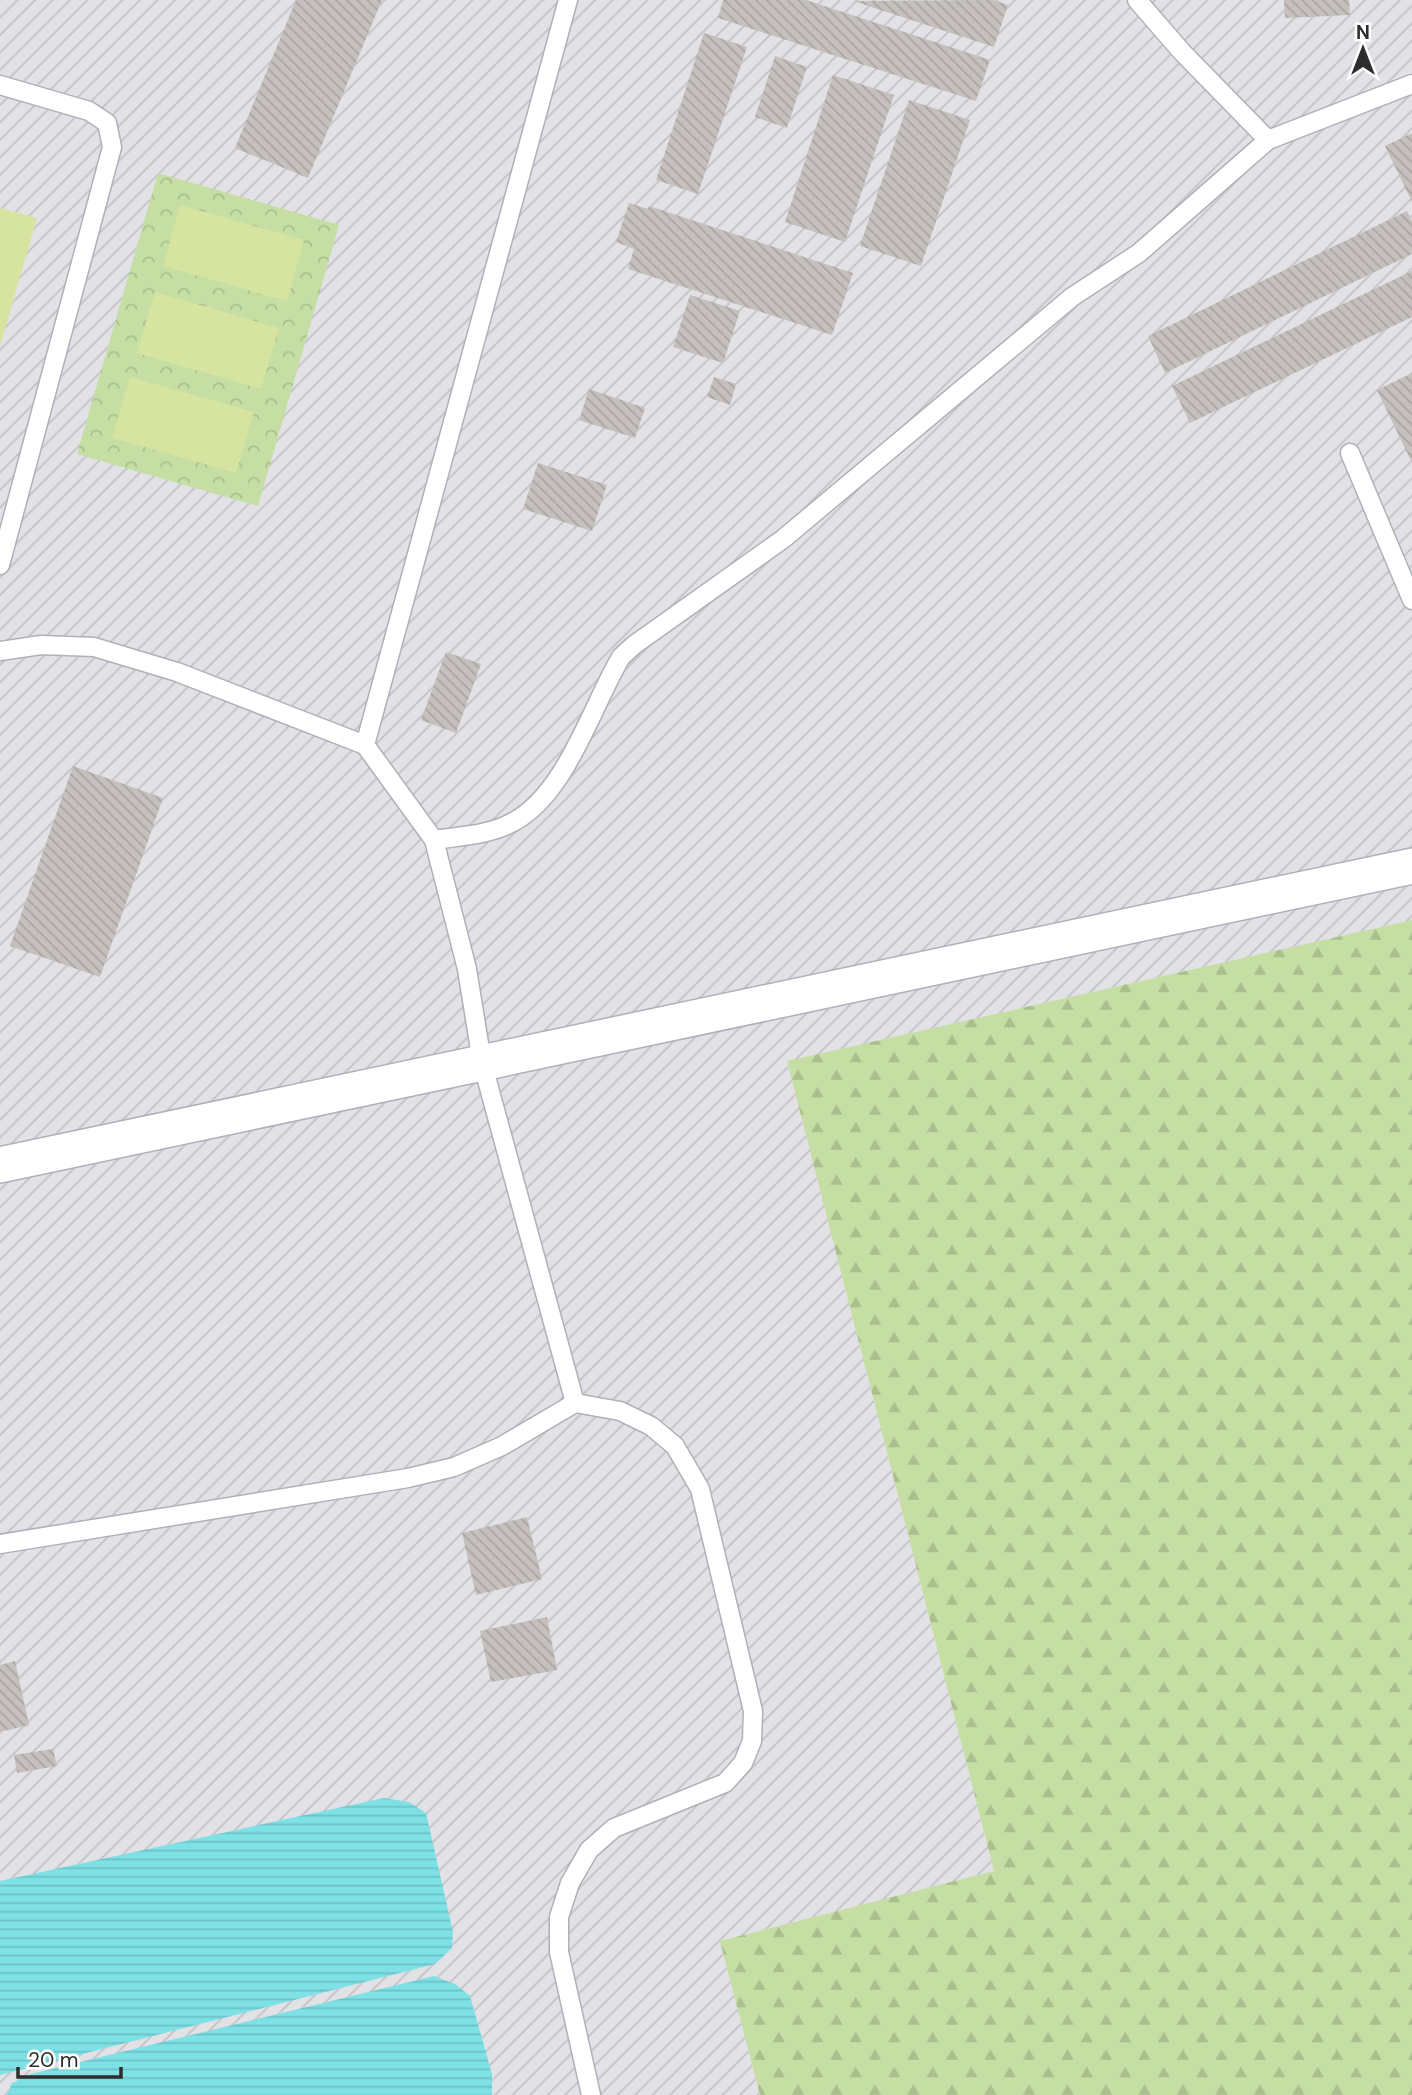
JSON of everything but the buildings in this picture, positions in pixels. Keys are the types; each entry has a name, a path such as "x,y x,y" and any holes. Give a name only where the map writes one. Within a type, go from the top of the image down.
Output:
{"street":[{"path":"0,1165 1412,866"}],"lane":[{"path":"365,745 568,0"},
{"path":"1138,0 1182,52 1268,140"},
{"path":"434,840 489,831 512,823 533,808 556,783 621,657 634,645 783,539 1072,297 1139,253 1268,140 1412,83"},
{"path":"0,85 89,111 107,122 112,147 0,565"},
{"path":"1350,453 1412,600"},
{"path":"0,651 41,645 94,647 177,672 365,745 434,840 467,969 482,1062 575,1403"},
{"path":"0,1544 408,1478 454,1467 502,1446 575,1403 620,1411 651,1426 675,1446 700,1489 753,1711 752,1741 743,1763 725,1783 614,1828 589,1850 570,1883 559,1917 559,1952 591,2095"}],"shaded area":[{"path":"0,0 1412,0 1412,920 787,1061 994,1871 720,1941 760,2095 0,2095"}],"green space":[{"path":"158,173 339,225 258,506 77,454"},
{"path":"180,205 304,240 287,301 163,266"},
{"path":"0,208 37,218 0,346"},
{"path":"155,292 279,328 261,389 137,353"},
{"path":"130,377 254,412 236,473 112,438"},
{"path":"1412,920 1412,2095 760,2095 720,1941 994,1871 787,1061"}],"water":[{"path":"384,1798 409,1802 426,1813 453,1932 452,1948 435,1964 0,2075 0,1881"},
{"path":"434,1976 455,1984 470,1996 492,2074 492,2095 7,2095 12,2083 31,2074"}]}
